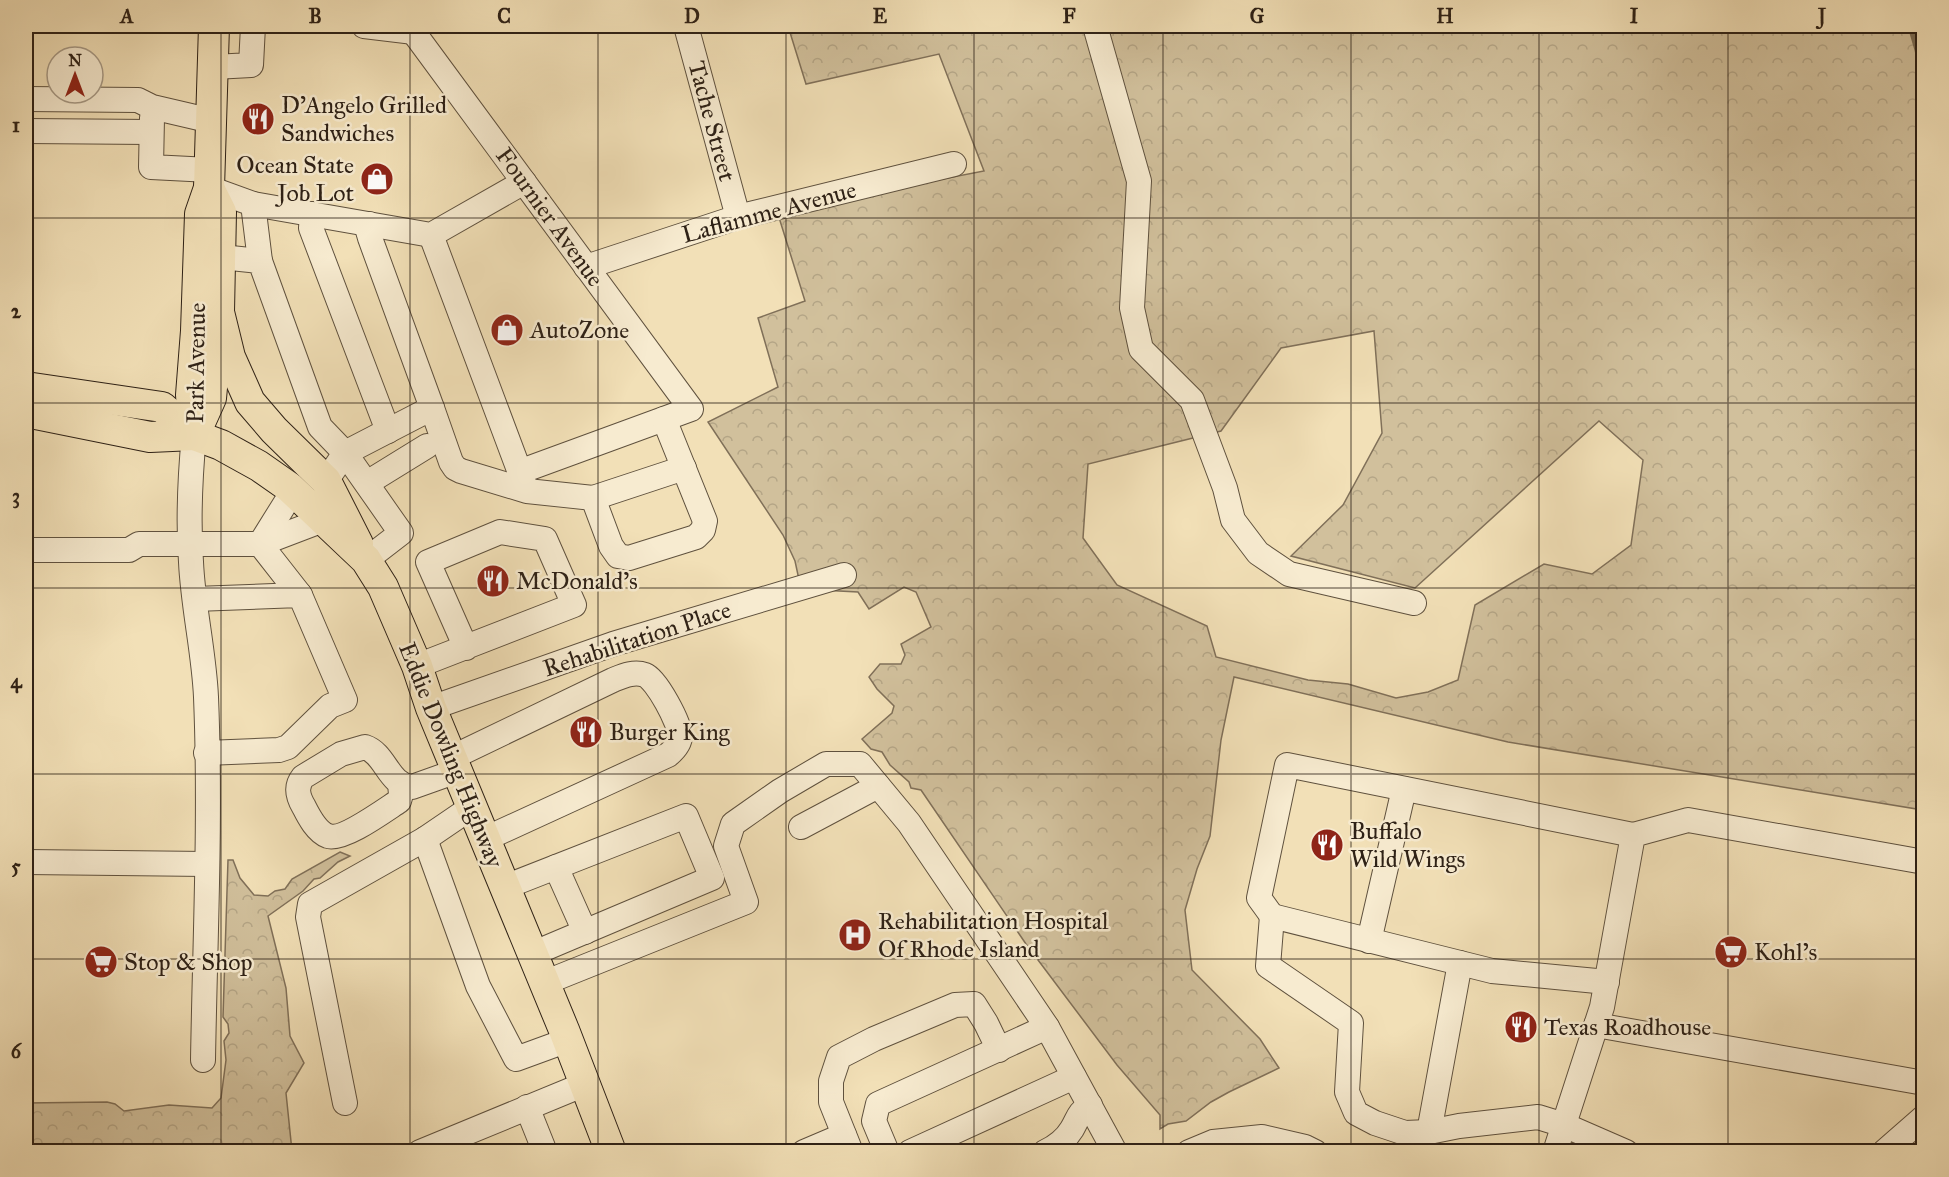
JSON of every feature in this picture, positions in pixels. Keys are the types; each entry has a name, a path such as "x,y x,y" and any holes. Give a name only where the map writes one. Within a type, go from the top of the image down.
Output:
{"main road":[{"name":"Park Avenue","path":"194,435 190,394 196,331 200,214 210,179 214,26"},
{"name":"Park Avenue","path":"194,435 211,398 219,312 221,212 210,179"},
{"path":"219,312 230,357 250,402 274,430 326,481 366,560"},
{"path":"26,387 162,407 194,435"},
{"path":"26,412 150,437 194,435"},
{"name":"Eddie Dowling Highway","path":"194,435 230,450 259,466 293,491 366,560 383,587 568,1040 585,1084 603,1149"}],"street":[{"path":"214,67 251,65 253,26"},
{"path":"364,26 412,29"},
{"name":"Tache Street","path":"686,26 738,218"},
{"path":"1095,26 1138,181 1132,308 1142,349 1192,400 1226,488 1233,520 1258,553 1289,574 1414,603"},
{"name":"Fournier Avenue","path":"412,29 691,409 664,419"},
{"path":"26,99 138,100 152,107 213,122"},
{"path":"152,107 151,167 210,179 253,204 431,235 524,182"},
{"path":"26,131 151,132"},
{"name":"Laflamme Avenue","path":"585,267 738,218 954,164"},
{"path":"253,204 260,261 320,427 345,453 401,533 428,562 466,648"},
{"path":"312,214 311,228 388,431"},
{"path":"369,224 370,238 455,468 593,498 684,468"},
{"path":"431,235 523,482"},
{"path":"221,257 260,261"},
{"path":"326,481 345,453 432,408"},
{"path":"523,482 664,419 705,521 704,530 696,537 629,558 618,556 611,546 593,498"},
{"path":"194,435 189,487 190,549 206,695 207,753 203,1060"},
{"path":"367,483 427,447"},
{"path":"260,544 293,491"},
{"path":"26,550 129,550 139,544 190,549 260,544 323,520"},
{"path":"417,666 574,605 545,539 500,532 428,562"},
{"path":"366,560 401,533"},
{"path":"207,753 279,750 288,747 330,706 345,700 300,595 260,544"},
{"name":"Rehabilitation Place","path":"431,708 613,644 844,574"},
{"path":"195,599 300,595"},
{"path":"400,784 412,787 520,724 613,680 635,673 647,675 655,683 678,725 680,737 676,747 668,755 485,839"},
{"path":"544,983 746,902 726,846 733,824 780,791 826,764 860,764 909,823 1047,1027 1115,1152"},
{"path":"1607,982 1492,971 1272,916 1259,898 1287,765 1633,835 1688,820 1923,862"},
{"path":"801,827 878,786"},
{"path":"1369,940 1404,789"},
{"path":"345,1103 308,917 310,904 426,839 472,807"},
{"path":"505,887 686,816 712,878 532,954"},
{"path":"1555,1152 1602,1007 1633,835"},
{"path":"426,839 478,986 516,1059 568,1040"},
{"path":"26,862 207,864"},
{"path":"556,867 585,932"},
{"path":"1272,916 1268,966 1351,1023 1347,1092 1356,1113 1375,1123 1405,1133 1429,1132 1459,1126 1538,1117 1564,1125 1626,1152"},
{"path":"1429,1132 1460,963"},
{"path":"804,1152 848,1143 831,1102 831,1081 839,1057 874,1039 955,1005 974,1004 999,1050"},
{"path":"1596,1025 1923,1083"},
{"path":"887,1152 874,1121 878,1104 1047,1027"},
{"path":"910,1152 1074,1077"},
{"path":"420,1152 585,1084"},
{"path":"1045,1152 1056,1146 1071,1131 1081,1111 1090,1105"},
{"path":"527,1107 545,1152"},
{"path":"1884,1152 1923,1118"},
{"path":"1189,1152 1213,1142 1262,1137 1305,1147 1315,1152"}],"green space":[{"path":"788,26 1923,26 1923,810 1508,742 1234,677 1221,740 1210,836 1185,910 1192,970 1260,1039 1279,1068 1211,1102 1186,1121 1168,1124 1160,1129 1160,1115 1117,1065 1026,944 921,790 911,788 909,782 890,765 882,752 871,749 862,739 892,713 894,706 869,677 880,664 901,664 905,655 901,644 931,627 916,592 904,587 869,609 858,592 801,589 795,561 783,535 708,422 778,387 758,318 805,301 777,211 984,171 939,54 806,84","holes":["1374,331 1382,433 1343,505 1291,556 1415,588 1599,421 1643,460 1631,545 1592,574 1544,564 1475,605 1458,680 1428,692 1396,698 1348,684 1308,680 1216,657 1207,626 1117,585 1083,538 1088,464 1221,431 1281,348"]},
{"path":"340,852 350,856 338,862 320,878 314,879 303,891 268,916 286,988 290,1036 304,1063 286,1093 292,1151 26,1151 26,1103 107,1102 115,1104 124,1111 169,1105 212,1108 221,1098 226,1060 224,1041 229,1033 228,1024 223,1017 228,860 233,860 240,878 254,895 268,896 275,891 285,889 292,879"}],"waterway":[{"path":"1910,26 1924,87"}],"place":[{"name":"D'Angelo Grilled Sandwiches","path":"258,119"},
{"name":"Ocean State Job Lot","path":"377,179"},
{"name":"AutoZone","path":"507,330"},
{"name":"McDonald's","path":"493,581"},
{"name":"Burger King","path":"586,732"},
{"name":"Buffalo Wild Wings","path":"1327,845"},
{"name":"Rehabilitation Hospital Of Rhode Island","path":"855,935"},
{"name":"Kohl's","path":"1731,952"},
{"name":"Stop & Shop","path":"101,962"},
{"name":"Texas Roadhouse","path":"1521,1027"}]}
